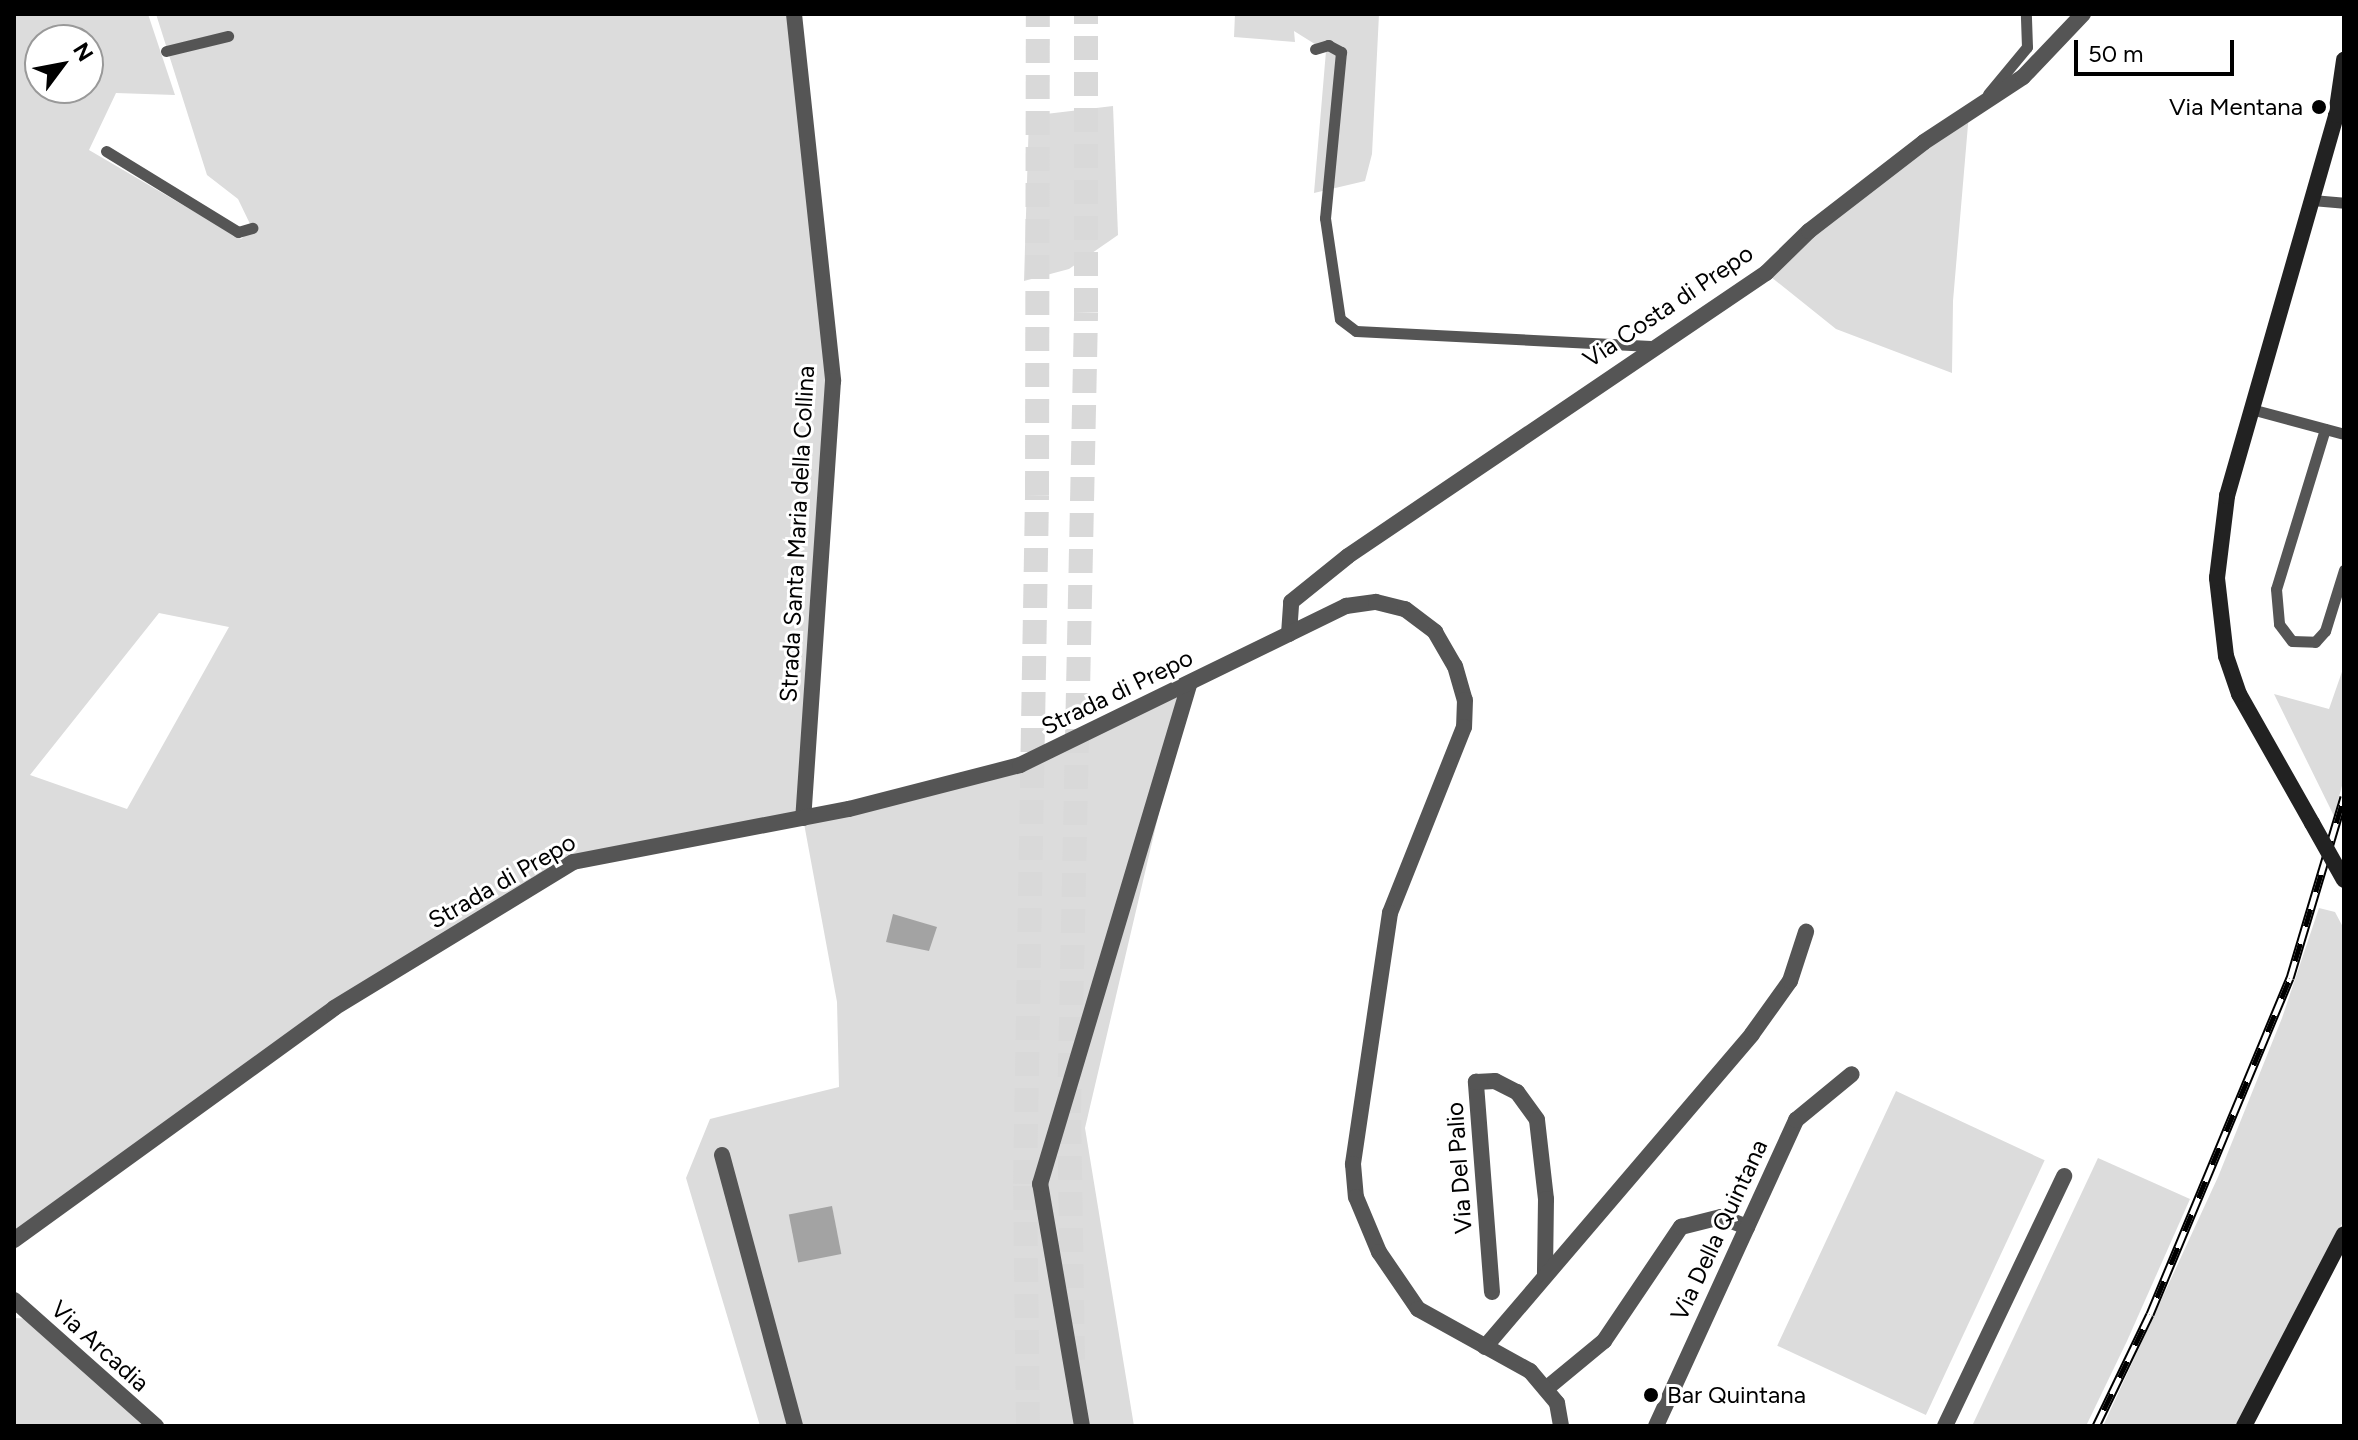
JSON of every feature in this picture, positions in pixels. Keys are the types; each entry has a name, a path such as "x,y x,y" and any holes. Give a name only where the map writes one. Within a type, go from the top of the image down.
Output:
{"main road":[{"path":"2344,60 2336,115 2251,409 2219,535 2218,613 2239,694 2344,880"},
{"path":"2244,1426 2344,1234"}],"street":[{"name":"Strada Santa Maria della Collina","path":"794,14 833,381 803,818"},
{"name":"Via Costa di Prepo","path":"1289,634 1291,602 1348,556 1651,346 1766,273 1809,231 2023,77 2083,14"},
{"name":"Strada di Prepo","path":"14,1240 334,1008 573,862 803,818 1020,765 1346,606 1376,602 1405,609 1435,632 1455,666 1465,700 1464,727 1390,913 1353,1164 1356,1197 1379,1252 1418,1309 1530,1371 1547,1388"},
{"path":"1082,1426 1040,1184 1189,685"},
{"path":"1485,1347 1752,1034 1790,981 1806,932"},
{"name":"Via Della Quintana","path":"1656,1426 1796,1120 1852,1074"},
{"name":"Via Del Palio","path":"1492,1292 1476,1082 1495,1081 1517,1092 1537,1120 1546,1199 1545,1275"},
{"path":"722,1155 795,1426"},
{"path":"1945,1426 2064,1176"},
{"path":"1561,1426 1557,1403 1547,1388 1604,1341 1681,1227 1721,1217 1747,1227"},
{"name":"Via Arcadia","path":"14,1300 156,1426"}],"lane":[{"path":"1978,107 2027,47 2026,14"},
{"path":"166,51 228,36"},
{"path":"1315,49 1328,45 1341,52 1325,218 1340,319 1356,331 1651,346"},
{"path":"106,151 238,232 252,228"},
{"path":"2312,200 2344,203"},
{"path":"2251,409 2344,434"},
{"path":"2325,429 2276,589 2279,624 2292,641 2315,642 2325,631 2344,570"}],"shaded area":[{"path":"14,14 148,14 175,95 116,93 89,150 241,239 252,228 238,199 207,175 156,14 794,14 833,381 803,817 1020,765 1189,685 1085,1128 1134,1426 760,1426 686,1178 710,1119 839,1087 837,1002 803,818 573,862 334,1008 14,1240","holes":["159,613 229,627 127,809 30,775"]},
{"path":"1235,14 1379,14 1372,154 1365,181 1314,193 1326,51 1294,31 1295,42 1234,37"},
{"path":"1113,106 1118,235 1069,269 1024,281 1029,116"},
{"path":"1969,113 1953,301 1952,373 1836,329 1766,273"},
{"path":"2344,666 2344,778 2334,816 2274,694 2329,709"},
{"path":"2319,908 2335,912 2344,929 2344,1220 2238,1426 2103,1426 2218,1177 2282,1018"},
{"path":"893,914 937,927 929,951 886,942"},
{"path":"1896,1091 2045,1160 1926,1415 1777,1346"},
{"path":"2098,1158 2190,1199 2127,1341 2086,1426 1972,1426"},
{"path":"832,1206 841,1254 798,1262 789,1214"},
{"path":"14,1318 34,1319 156,1426 14,1426"}],"tunnel":[{"path":"1028,1426 1025,1184 1037,495 1038,14"},
{"path":"1073,1360 1069,1113 1086,312 1086,14"}],"railway":[{"path":"2096,1426 2150,1314 2290,978 2344,797"}],"place":[{"name":"Via Mentana","path":"2319,107"},
{"name":"Bar Quintana","path":"1651,1395"}]}
